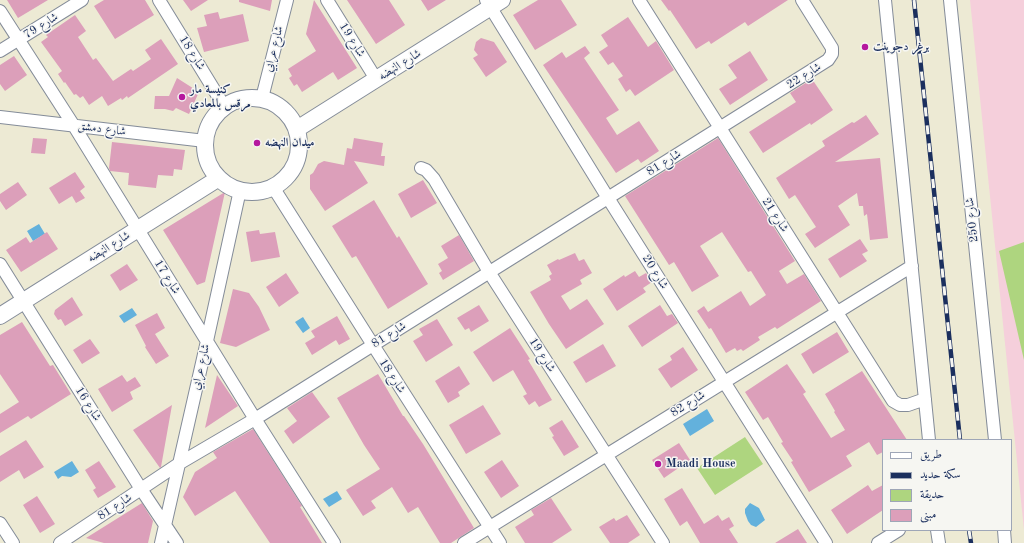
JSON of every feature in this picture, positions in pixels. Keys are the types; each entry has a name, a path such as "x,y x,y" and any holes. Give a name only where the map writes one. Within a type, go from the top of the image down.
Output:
{"street":[{"name":"شارع 79","path":"0,51 82,0"},
{"name":"شارع 18","path":"159,0 224,106"},
{"name":"شارع عرابي","path":"262,98 287,0"},
{"name":"شارع 19","path":"327,0 376,79"},
{"name":"شارع 21","path":"639,0 893,401 900,405 908,405 925,399"},
{"name":"شارع 22","path":"720,128 831,58 832,51 830,44 802,0"},
{"path":"885,0 929,439"},
{"name":"شارع 250","path":"950,0 995,439"},
{"name":"شارع النهضه","path":"297,129 493,2"},
{"name":"شارع 20","path":"493,2 608,198 826,543"},
{"name":"شارع 17","path":"0,11 74,126 334,543"},
{"path":"262,98 277,104 289,115 297,129 299,142 298,156 293,168 284,179 273,187 262,191 251,192 240,190 228,185 219,178 210,167 204,141 214,116 224,106 236,100 262,98"},
{"name":"شارع دمشق","path":"0,117 204,141"},
{"name":"شارع 81","path":"60,543 180,463 255,418 720,128"},
{"name":"شارع 19","path":"421,168 431,174 489,272 663,543"},
{"name":"شارع النهضه","path":"0,316 219,178"},
{"name":"شارع 18","path":"273,187 372,345 500,543"},
{"name":"شارع عرابي","path":"161,543 240,190"},
{"name":"شارع 16","path":"0,264 141,490 177,543"},
{"name":"شارع 82","path":"464,543 912,266"},
{"path":"0,523 13,543"},
{"path":"878,543 897,531"},
{"path":"937,531 939,543"},
{"path":"1004,531 1006,543"}],"shaded area":[{"path":"970,0 1024,0 1024,530"}],"green space":[{"path":"1024,242 1024,360 999,251"},
{"path":"745,437 763,464 715,495 697,468"}],"water":[{"path":"39,224 45,234 33,241 27,231"},
{"path":"132,308 137,315 124,323 119,316"},
{"path":"303,317 310,328 303,333 295,322"},
{"path":"707,409 714,421 690,436 683,424"},
{"path":"72,461 79,472 71,477 62,476 58,479 54,472"},
{"path":"337,491 342,499 329,507 323,499"},
{"path":"750,503 759,508 765,520 756,527 751,525 745,513 745,509"}],"building":[{"path":"7,0 48,0 18,18"},
{"path":"104,0 145,0 154,15 115,39 94,6"},
{"path":"183,0 208,0 191,11"},
{"path":"239,0 272,0 270,11 239,2"},
{"path":"314,0 357,68 338,80 333,72 302,92 297,84 294,86 289,78 292,76 288,69 316,51 306,34"},
{"path":"347,0 389,0 405,25 376,44"},
{"path":"421,0 446,0 428,11"},
{"path":"538,0 561,0 577,25 535,50 513,15"},
{"path":"661,0 788,0 748,26 745,22 711,44 709,41 696,49 670,10 669,11"},
{"path":"218,12 220,19 243,14 249,41 204,52 197,28 207,26 204,15"},
{"path":"75,15 86,31 78,37 93,60 96,58 113,81 131,69 133,71 151,59 145,50 161,39 178,64 128,98 127,96 122,100 121,98 108,106 102,96 89,105 83,96 80,98 76,94 74,95 65,82 64,83 58,74 62,71 41,42 48,37 46,35"},
{"path":"628,17 648,47 656,41 674,70 635,96 630,89 626,92 618,79 623,76 613,62 608,65 599,52 608,46 601,35"},
{"path":"481,38 494,42 507,62 486,77 473,58 478,55 474,50 476,42"},
{"path":"585,46 590,53 584,58 619,110 606,118 617,135 639,121 659,151 641,163 638,159 616,173 543,65 562,52 566,58"},
{"path":"750,51 768,80 730,105 719,89 737,78 728,65"},
{"path":"14,56 27,75 5,91 0,84 0,65"},
{"name":"كنيسة مار مرقس بالمعادي","path":"177,78 199,92 189,114 176,108 173,111 154,109 155,96 169,96"},
{"path":"812,79 833,110 811,125 810,123 763,153 749,132 796,102 790,93"},
{"path":"866,115 879,134 835,162 880,158 888,238 870,240 867,214 864,216 863,206 859,206 857,193 838,206 850,225 815,248 805,234 816,227 795,195 789,199 776,178 825,146 822,141"},
{"path":"33,138 47,139 45,154 31,153"},
{"path":"354,138 383,143 381,156 385,156 384,166 354,161 368,183 325,211 310,189 310,175 313,173 318,164 324,161 344,165 347,148 352,149"},
{"path":"718,138 795,261 779,271 787,284 804,274 821,301 777,329 775,327 758,337 760,340 743,351 741,349 737,351 735,348 726,353 711,328 709,329 697,311 704,306 708,312 741,291 750,306 766,295 751,271 748,272 722,232 700,246 719,276 692,292 674,262 669,265 625,196"},
{"path":"112,142 185,150 182,170 174,169 173,176 158,175 156,188 128,185 129,173 110,171 109,168"},
{"path":"75,172 85,187 80,191 85,198 76,203 72,196 59,204 49,188"},
{"path":"423,180 437,203 411,218 398,194"},
{"path":"18,182 27,195 6,210 0,201 0,194"},
{"path":"225,192 205,282 197,285 163,230"},
{"path":"374,200 397,238 399,236 428,284 388,309 356,256 352,258 332,226"},
{"path":"259,230 260,234 275,232 280,257 251,262 246,232"},
{"path":"47,232 58,249 21,272 6,250 26,237 30,243"},
{"path":"459,235 474,261 443,280 439,273 442,271 438,264 448,258 441,246"},
{"path":"860,239 868,251 862,254 867,261 840,278 828,259"},
{"path":"575,253 579,261 584,259 592,273 580,280 582,284 561,296 570,310 587,299 604,324 566,349 530,292 551,280 549,276 552,274 547,265"},
{"path":"127,264 138,280 120,291 110,275"},
{"path":"635,271 639,277 646,273 652,282 643,288 646,292 617,311 603,289 624,275 625,277"},
{"path":"286,273 299,293 279,307 266,287"},
{"path":"233,289 249,293 259,307 270,330 236,347 220,343"},
{"path":"72,297 83,315 65,326 61,319 58,320 54,314 55,310"},
{"path":"479,305 489,321 471,332 469,328 465,330 457,318"},
{"path":"660,305 667,316 672,314 678,323 642,347 628,326"},
{"path":"157,313 165,328 155,334 169,356 156,364 145,347 146,346 135,325"},
{"path":"337,316 350,339 339,345 336,340 312,355 305,343 315,337 311,331"},
{"path":"437,319 453,345 426,362 413,341 423,335 419,329"},
{"path":"22,322 50,366 53,365 71,394 31,419 28,416 0,433 0,414 19,402 0,374 0,335"},
{"path":"510,328 530,359 528,360 552,400 539,407 535,401 529,405 523,396 527,394 513,370 493,382 473,352"},
{"path":"837,332 849,352 813,374 801,354"},
{"path":"90,339 100,353 82,364 73,350"},
{"path":"603,344 616,366 586,383 573,362"},
{"path":"683,347 698,370 671,388 658,369 672,360 670,356"},
{"path":"787,364 806,392 803,394 831,438 845,430 825,394 862,371 906,439 882,439 882,452 877,455 869,442 846,456 852,466 809,492 791,462 793,461 781,443 783,442 768,417 763,420 745,392"},
{"path":"459,366 470,384 458,392 460,396 448,403 435,381"},
{"path":"378,374 474,528 451,543 440,543 418,507 408,513 392,487 371,501 376,508 363,516 346,490 380,469 364,445 337,398"},
{"path":"122,375 127,382 135,377 141,386 130,392 133,399 112,412 98,389"},
{"path":"217,375 238,406 205,428"},
{"path":"312,392 330,417 293,444 284,431 297,421 287,408"},
{"path":"172,405 161,467 160,468 133,430"},
{"path":"483,405 501,434 466,454 449,425"},
{"path":"562,420 579,447 564,456 552,437 554,436 549,428"},
{"path":"253,429 302,506 300,507 322,543 270,543 235,491 195,516 183,497 195,472 217,458 213,452"},
{"path":"26,440 44,467 24,479 19,470 0,482 0,456"},
{"path":"679,443 690,460 664,478 652,460"},
{"path":"502,460 519,486 501,498 484,472"},
{"path":"99,461 116,487 98,498 93,490 96,488 85,470"},
{"path":"868,485 872,491 882,486 882,511 847,534 831,510"},
{"path":"682,488 704,524 718,515 722,521 729,517 734,526 729,529 738,543 700,543 687,521 680,526 664,499"},
{"path":"37,496 55,524 40,533 23,505"},
{"path":"551,498 572,530 552,543 525,543 515,527 534,515 531,510"},
{"path":"142,503 153,521 148,543 104,543 86,538"},
{"path":"627,515 640,535 628,543 610,543 599,527 614,518 616,521"},
{"path":"798,529 807,543 775,543"}],"railway":[{"path":"914,0 960,439"},
{"path":"969,531 971,543"}],"place":[{"name":"برغر دجوينت","path":"865,47"},
{"name":"كنيسة مار مرقس بالمعادي","path":"182,97"},
{"name":"ميدان النهضه","path":"257,143"},
{"name":"Maadi House","path":"658,464"}]}
